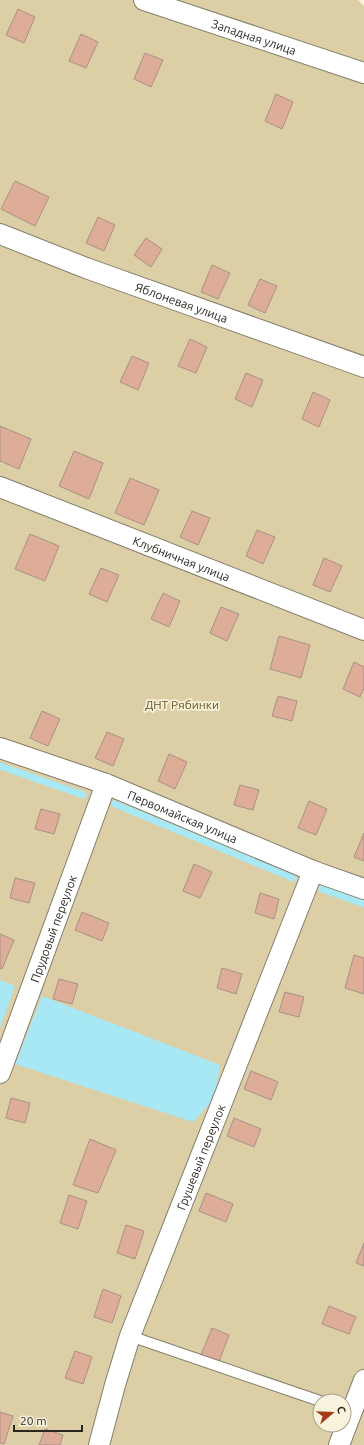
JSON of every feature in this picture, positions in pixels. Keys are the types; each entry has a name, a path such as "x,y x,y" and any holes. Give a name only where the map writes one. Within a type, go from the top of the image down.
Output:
{"street":[{"name":"Западная улица","path":"144,0 364,73"},
{"name":"Яблоневая улица","path":"0,234 86,268 364,367"},
{"name":"Клубничная улица","path":"0,487 364,630"},
{"name":"Первомайская улица","path":"0,748 106,784 313,872 364,889"},
{"name":"Прудовый переулок","path":"0,1073 106,784"},
{"name":"Грушевый переулок","path":"99,1445 130,1336 313,872"},
{"path":"352,1403 364,1380"},
{"path":"339,1445 342,1433"}],"lane":[{"path":"130,1336 312,1398"}],"green space":[{"name":"ДНТ Рябинки","path":"0,0 358,0 364,6 364,1445 0,1445"}],"water":[{"path":"0,980 15,986 0,1028"},
{"path":"42,996 220,1065 215,1098 193,1122 15,1064"}],"building":[{"path":"18,9 35,17 24,43 6,35"},
{"path":"81,34 98,42 86,68 69,61"},
{"path":"145,53 163,60 151,87 134,79"},
{"path":"276,94 293,102 282,129 265,121"},
{"path":"15,181 49,197 35,226 1,209"},
{"path":"98,217 115,225 104,251 86,243"},
{"path":"146,238 162,249 151,267 134,255"},
{"path":"212,265 230,273 218,299 201,292"},
{"path":"260,279 277,286 265,313 248,305"},
{"path":"190,339 207,347 196,373 178,366"},
{"path":"132,356 149,363 138,390 120,382"},
{"path":"246,373 263,380 252,407 235,399"},
{"path":"313,392 330,400 319,427 302,419"},
{"path":"0,426 31,439 19,469 0,461"},
{"path":"74,451 103,463 89,499 59,486"},
{"path":"130,478 159,490 144,525 115,513"},
{"path":"192,511 210,518 198,545 180,537"},
{"path":"257,530 275,537 263,564 246,556"},
{"path":"30,534 59,546 45,581 15,569"},
{"path":"324,558 342,566 330,592 313,585"},
{"path":"101,568 119,575 107,602 89,594"},
{"path":"163,593 180,601 169,627 151,619"},
{"path":"221,607 239,614 227,641 210,633"},
{"path":"279,636 310,645 301,678 270,669"},
{"path":"354,662 364,667 364,688 360,697 343,689"},
{"path":"278,696 297,701 292,721 272,716"},
{"path":"42,711 60,719 48,746 30,738"},
{"path":"107,732 124,739 113,766 95,758"},
{"path":"169,754 187,762 175,789 158,781"},
{"path":"240,785 259,790 253,810 234,805"},
{"path":"309,801 327,809 316,835 298,828"},
{"path":"41,809 60,814 54,834 35,829"},
{"path":"364,833 364,861 354,857"},
{"path":"194,864 212,872 200,898 183,891"},
{"path":"15,878 35,883 29,903 10,898"},
{"path":"260,893 279,899 274,919 255,913"},
{"path":"82,912 109,923 102,941 75,930"},
{"path":"0,934 14,940 2,969 0,968"},
{"path":"354,955 364,958 364,994 345,988"},
{"path":"222,968 242,974 236,994 217,988"},
{"path":"59,979 78,984 72,1004 53,999"},
{"path":"285,992 304,997 299,1017 279,1012"},
{"path":"251,1071 278,1082 271,1100 244,1089"},
{"path":"11,1098 30,1103 25,1123 6,1118"},
{"path":"234,1118 261,1129 254,1147 227,1136"},
{"path":"90,1139 116,1150 98,1193 73,1185"},
{"path":"206,1193 233,1204 226,1222 199,1211"},
{"path":"69,1195 87,1201 78,1229 60,1223"},
{"path":"126,1225 144,1231 135,1259 117,1253"},
{"path":"364,1243 364,1266 356,1263"},
{"path":"103,1289 121,1296 112,1323 94,1317"},
{"path":"329,1306 356,1317 349,1334 322,1324"},
{"path":"212,1328 229,1335 219,1362 201,1355"},
{"path":"75,1351 92,1357 83,1384 65,1378"},
{"path":"0,1412 13,1416 4,1444 0,1443"},
{"path":"45,1429 63,1435 60,1445 39,1445"}],"waterway":[{"path":"0,766 83,795"},
{"path":"115,804 293,878"},
{"path":"322,889 364,904"}]}
